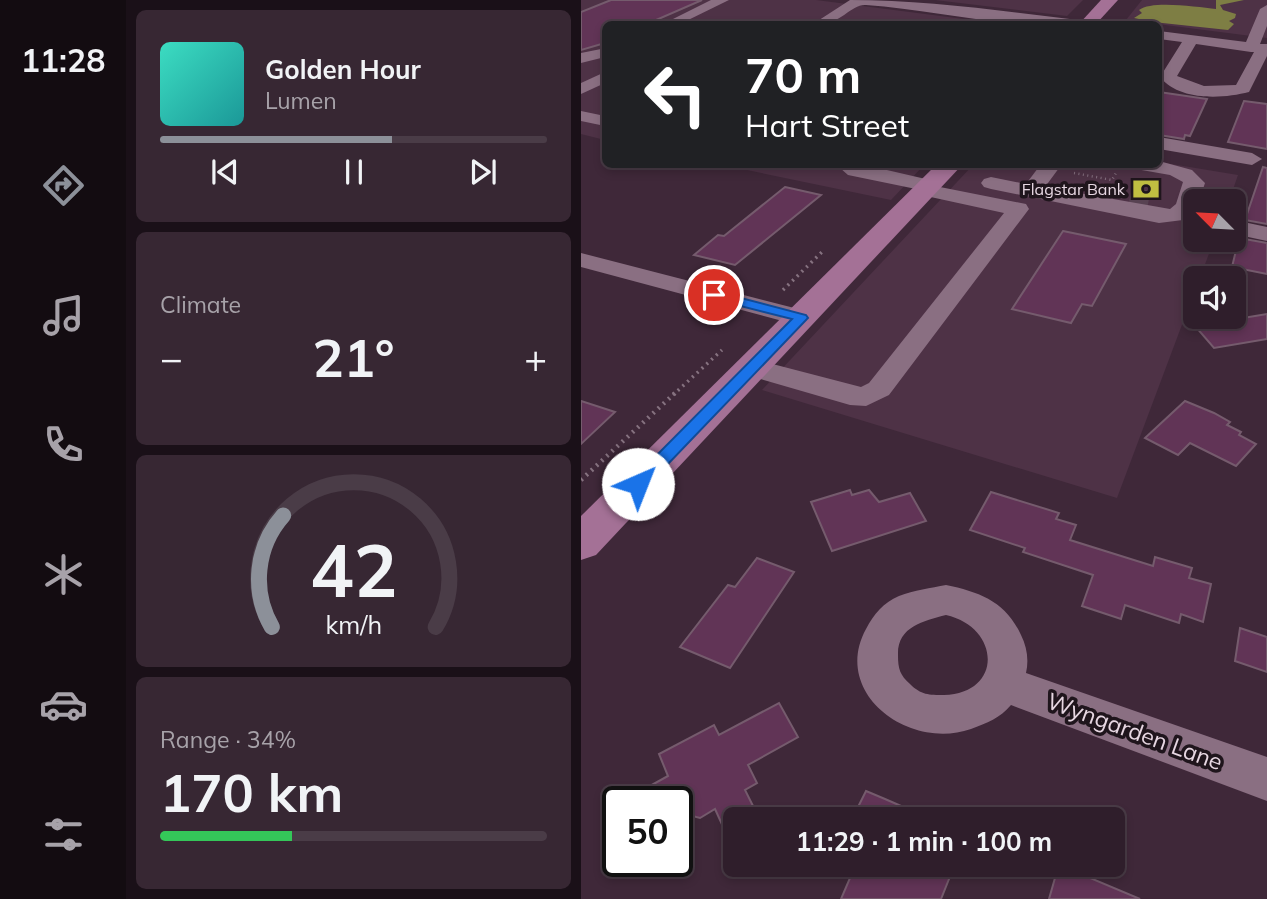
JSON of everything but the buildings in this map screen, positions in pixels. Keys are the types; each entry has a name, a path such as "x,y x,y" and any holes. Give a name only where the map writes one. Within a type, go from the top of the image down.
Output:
{"main road":[{"path":"1090,21 1109,0"},
{"path":"581,543 937,179"}],"street":[{"path":"676,21 722,0"},
{"path":"825,21 859,0 963,14 987,13 1023,21"},
{"path":"918,0 962,3 987,13"},
{"path":"1192,39 1168,78 1179,85 1201,89 1226,91 1243,88 1260,48 1267,9"},
{"path":"975,21 987,13"},
{"path":"1162,35 1260,48"},
{"path":"581,58 602,54"},
{"path":"581,70 602,79"},
{"path":"581,89 602,79"},
{"path":"581,116 602,120"},
{"path":"1162,144 1252,159"},
{"path":"850,168 855,172 937,179 1161,237"},
{"path":"753,368 850,396 866,397 879,389 1049,168"},
{"path":"1157,168 1188,174 1195,183 1193,189"},
{"path":"1025,200 1101,194 1130,197"},
{"path":"1065,197 1159,216 1177,216 1183,213"},
{"path":"1153,201 1183,203"},
{"path":"1246,230 1267,234"},
{"path":"581,260 801,318"},
{"name":"Wyngarden Lane","path":"1002,683 1267,779"}],"path":[{"path":"1055,168 1112,180 1119,168"}],"shaded area":[{"path":"581,0 816,0 980,21 602,21 602,139 581,134"},
{"path":"935,0 1083,0 1067,16"},
{"path":"1142,0 1267,0 1267,38 1162,25 1162,21 1126,20"},
{"path":"1216,0 1244,0 1220,5 1223,10 1236,14 1235,18 1229,21 1234,24 1228,30 1134,18 1142,13 1139,10 1154,5 1216,9"},
{"path":"1162,162 1238,175 1233,189 1183,189 1183,252 1210,252 1204,266 1183,266 1183,322 1117,498 762,390 970,168 1162,168"},
{"path":"737,168 921,168 891,200"}],"tunnel":[{"path":"1130,197 1153,201"}],"place":[{"name":"Flagstar Bank","path":"1146,189"}],"route":[{"path":"638,484 801,318 714,295"}]}
